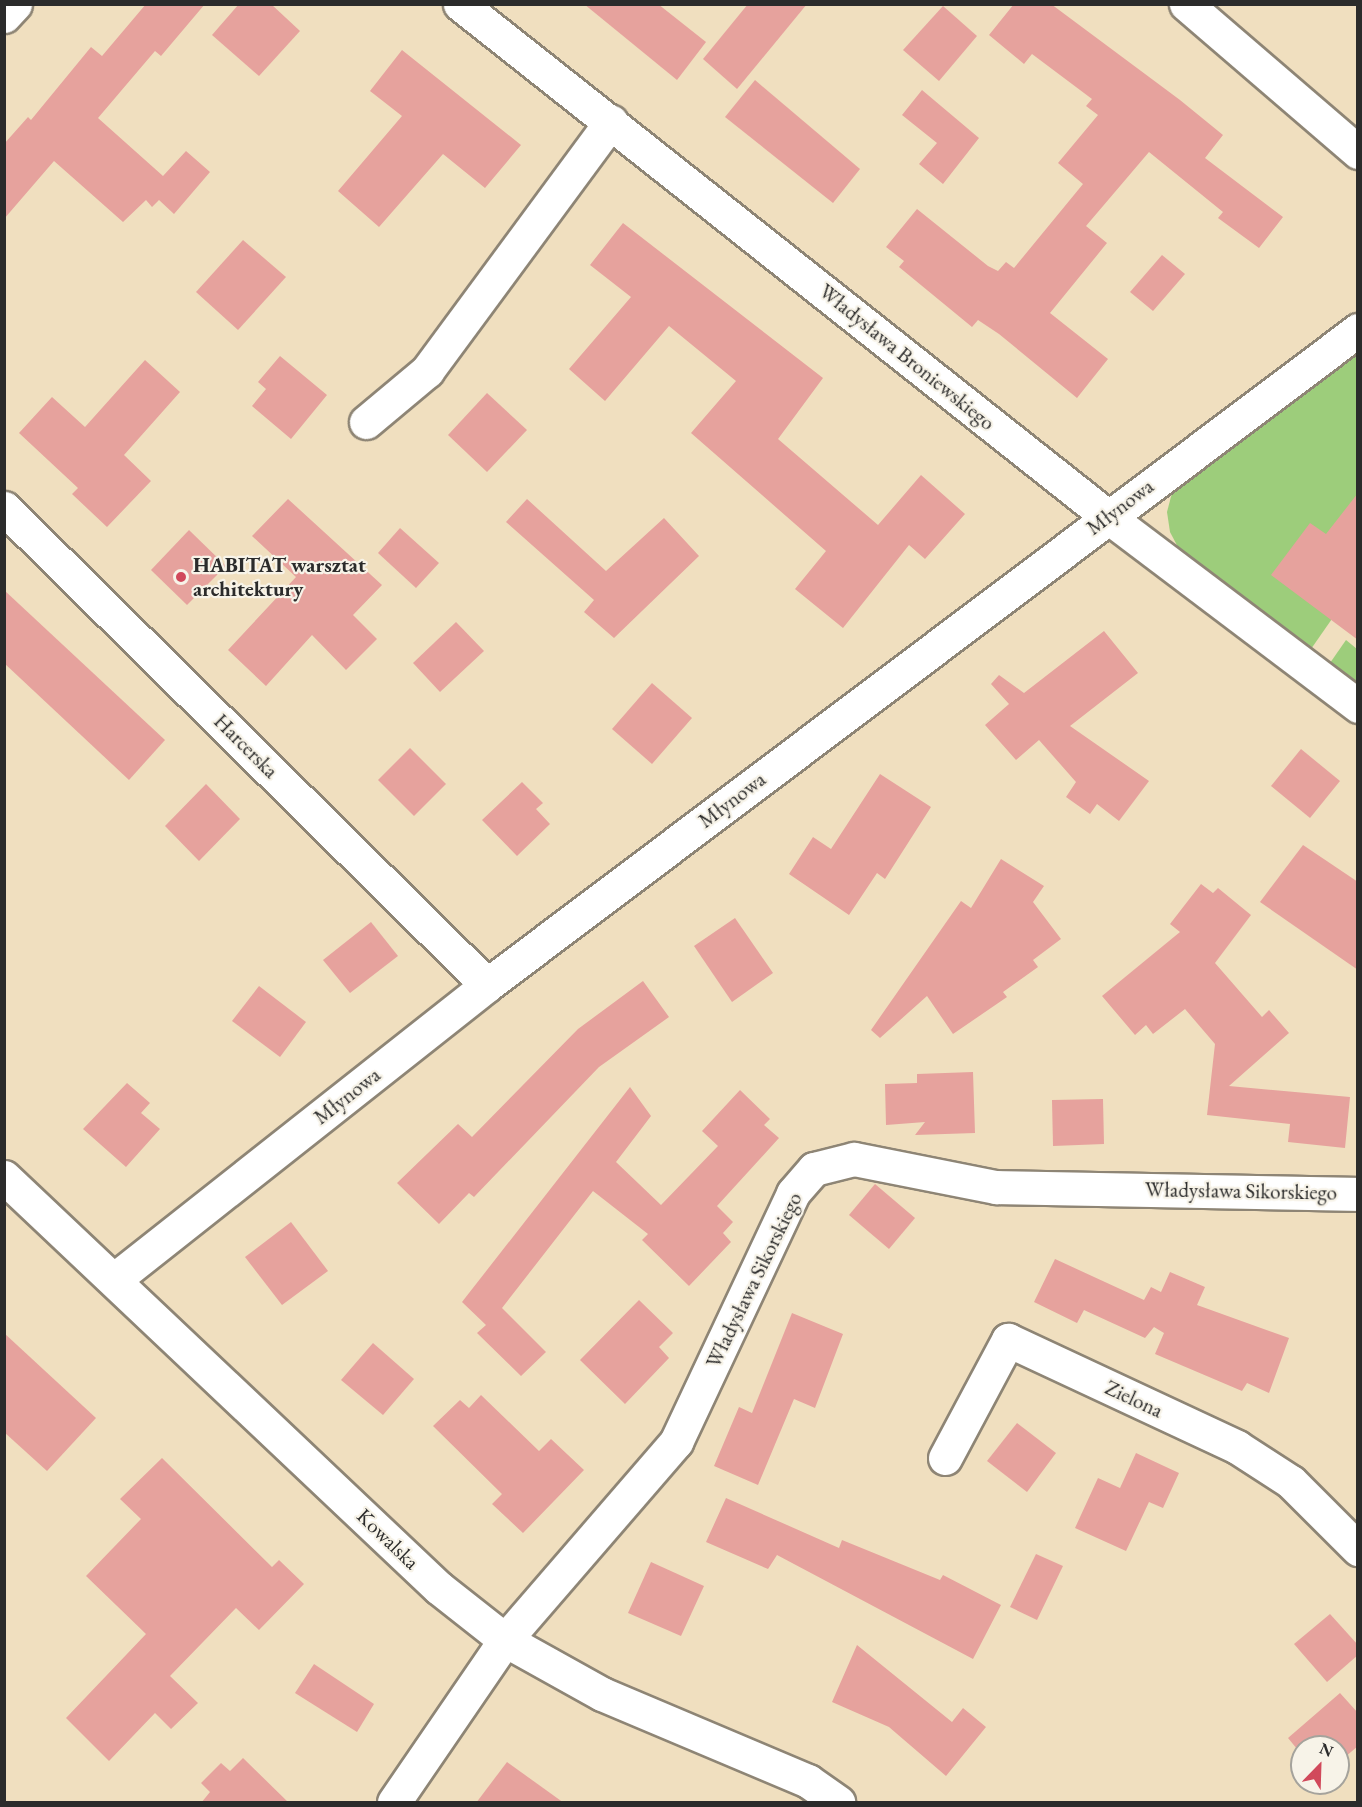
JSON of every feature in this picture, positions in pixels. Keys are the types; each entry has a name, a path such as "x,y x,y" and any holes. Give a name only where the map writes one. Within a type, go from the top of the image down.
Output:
{"street":[{"path":"4,16 15,4"},
{"name":"Władysława Broniewskiego","path":"460,4 1107,516 1358,706"},
{"path":"1186,4 1358,152"},
{"path":"366,422 427,371 610,121"},
{"name":"Młynowa","path":"115,1279 487,985 1107,516 1358,330"},
{"name":"Harcerska","path":"4,508 487,985"},
{"name":"Władysława Sikorskiego","path":"394,1803 505,1640 676,1442 793,1193 814,1169 854,1159 996,1187 1315,1190 1358,1194"},
{"name":"Kowalska","path":"4,1178 115,1279 439,1588 505,1640 602,1694 808,1781 838,1803"},
{"name":"Zielona","path":"945,1458 1008,1340 1237,1447 1291,1482 1358,1549"}],"green space":[{"path":"1357,346 1357,583 1311,649 1180,551 1170,532 1167,512 1173,489"},
{"path":"1346,640 1357,649 1357,684 1330,663"}],"building":[{"path":"146,4 205,4 161,56 155,51 98,118 163,176 186,151 210,172 174,214 159,200 152,207 146,200 123,222 54,161 4,219 4,144 28,117 31,120 91,47 102,56"},
{"path":"239,4 271,4 300,31 259,76 212,35"},
{"path":"584,4 658,4 706,42 677,80"},
{"path":"748,4 807,4 737,89 703,59"},
{"path":"1014,4 1051,4 1180,100 1223,135 1205,158 1283,217 1259,248 1218,218 1223,212 1149,152 1086,226 1107,243 1050,313 1108,359 1077,398 999,334 978,320 972,327 899,267 904,261 886,247 917,209 988,266 998,271 1006,262 1014,268 1083,184 1058,163 1098,115 1086,106 1092,99 1032,54 1024,64 989,35"},
{"path":"943,6 977,36 939,81 903,50"},
{"path":"402,50 521,145 485,188 443,154 379,227 338,191 402,116 370,91"},
{"path":"755,80 860,169 833,203 725,117"},
{"path":"922,90 979,138 943,184 919,164 937,143 902,115"},
{"path":"623,223 823,378 778,439 878,525 921,475 965,514 925,559 909,545 843,628 795,589 826,551 691,433 736,381 669,326 605,401 569,369 631,297 590,265"},
{"path":"243,240 286,277 238,330 196,292"},
{"path":"1162,255 1185,274 1153,311 1130,292"},
{"path":"280,356 327,395 291,439 252,406 266,389 258,382"},
{"path":"145,360 180,392 124,455 151,481 107,527 72,494 78,488 19,433 52,397 85,427"},
{"path":"487,393 527,430 487,472 448,435"},
{"path":"1358,493 1358,640 1271,575 1310,523 1326,534"},
{"path":"288,499 382,585 353,615 377,639 346,670 312,635 266,686 228,650 296,577 252,536"},
{"path":"527,499 606,571 664,518 699,556 614,638 584,612 594,600 506,522"},
{"path":"400,528 439,563 416,588 378,553"},
{"path":"189,530 226,566 187,605 151,570"},
{"path":"4,590 165,740 129,780 4,663"},
{"path":"456,622 484,651 440,692 413,663"},
{"path":"1104,631 1138,673 1070,726 1149,781 1119,821 1097,804 1090,814 1066,797 1076,782 1039,740 1016,760 985,725 1009,704 991,684 999,675 1024,693"},
{"path":"652,683 692,718 652,764 612,729"},
{"path":"410,748 446,784 414,816 378,780"},
{"path":"1301,749 1340,781 1310,818 1271,786"},
{"path":"880,774 931,807 885,879 877,873 849,915 789,874 813,837 831,849"},
{"path":"522,782 543,803 536,809 550,824 517,856 482,820"},
{"path":"206,784 240,819 199,861 165,826"},
{"path":"1303,845 1358,882 1358,970 1260,902"},
{"path":"1001,859 1044,886 1033,902 1061,939 1033,960 1038,967 1003,992 1007,997 953,1034 927,996 880,1038 871,1030 961,901 971,908"},
{"path":"1201,884 1213,893 1218,888 1251,915 1215,963 1262,1017 1269,1010 1289,1033 1229,1086 1350,1097 1345,1148 1288,1142 1290,1124 1207,1115 1215,1044 1185,1009 1153,1034 1146,1025 1135,1035 1102,996 1180,932 1170,924"},
{"path":"735,918 773,973 732,1002 694,946"},
{"path":"371,922 398,956 350,993 323,960"},
{"path":"643,981 669,1017 599,1067 474,1197 469,1193 439,1224 397,1183 458,1124 472,1137 578,1029"},
{"path":"259,986 306,1022 280,1057 232,1021"},
{"path":"973,1072 975,1133 915,1135 925,1122 886,1125 885,1084 917,1083 917,1074"},
{"path":"127,1083 150,1103 141,1113 160,1129 126,1167 83,1129"},
{"path":"630,1087 651,1116 616,1162 661,1205 718,1146 702,1131 740,1090 770,1119 764,1125 779,1138 717,1206 733,1222 723,1233 731,1242 689,1286 642,1240 648,1234 593,1191 502,1308 546,1352 521,1376 477,1333 486,1325 462,1302"},
{"path":"1103,1099 1104,1144 1053,1146 1052,1100"},
{"path":"875,1184 915,1218 889,1249 849,1215"},
{"path":"291,1222 328,1271 282,1305 245,1257"},
{"path":"1055,1259 1144,1300 1151,1287 1161,1292 1170,1272 1205,1287 1197,1305 1289,1338 1269,1393 1247,1383 1242,1391 1155,1354 1164,1333 1154,1327 1145,1338 1084,1310 1077,1323 1034,1302"},
{"path":"639,1300 673,1333 659,1347 669,1358 625,1404 580,1360"},
{"path":"792,1313 843,1334 815,1408 794,1399 758,1485 714,1466 739,1407 752,1413"},
{"path":"4,1333 96,1418 47,1471 4,1432"},
{"path":"373,1343 414,1379 383,1415 341,1380"},
{"path":"481,1395 539,1451 551,1439 584,1470 523,1533 492,1504 502,1494 433,1426 460,1400 469,1408"},
{"path":"1017,1423 1056,1453 1027,1492 987,1461"},
{"path":"1136,1453 1179,1473 1163,1508 1149,1502 1126,1551 1075,1528 1098,1478 1120,1488"},
{"path":"162,1458 272,1567 279,1560 304,1584 259,1630 236,1608 170,1676 198,1703 171,1729 155,1713 109,1761 66,1718 146,1634 86,1576 141,1519 120,1499"},
{"path":"726,1498 839,1548 842,1540 940,1580 943,1575 1001,1605 973,1659 777,1555 768,1569 706,1542"},
{"path":"1036,1554 1063,1566 1037,1620 1010,1607"},
{"path":"651,1562 704,1586 681,1636 628,1613"},
{"path":"1330,1614 1358,1645 1358,1655 1327,1682 1294,1644"},
{"path":"857,1645 952,1722 963,1708 986,1727 946,1776 889,1727 832,1702"},
{"path":"314,1664 374,1704 357,1732 295,1693"},
{"path":"1340,1693 1358,1713 1358,1746 1350,1753 1350,1735 1291,1735"},
{"path":"243,1758 289,1803 201,1803 210,1792 201,1783 221,1763 230,1771"},
{"path":"507,1762 564,1803 476,1803"}],"place":[{"name":"HABITAT warsztat architektury","path":"181,577"}]}
